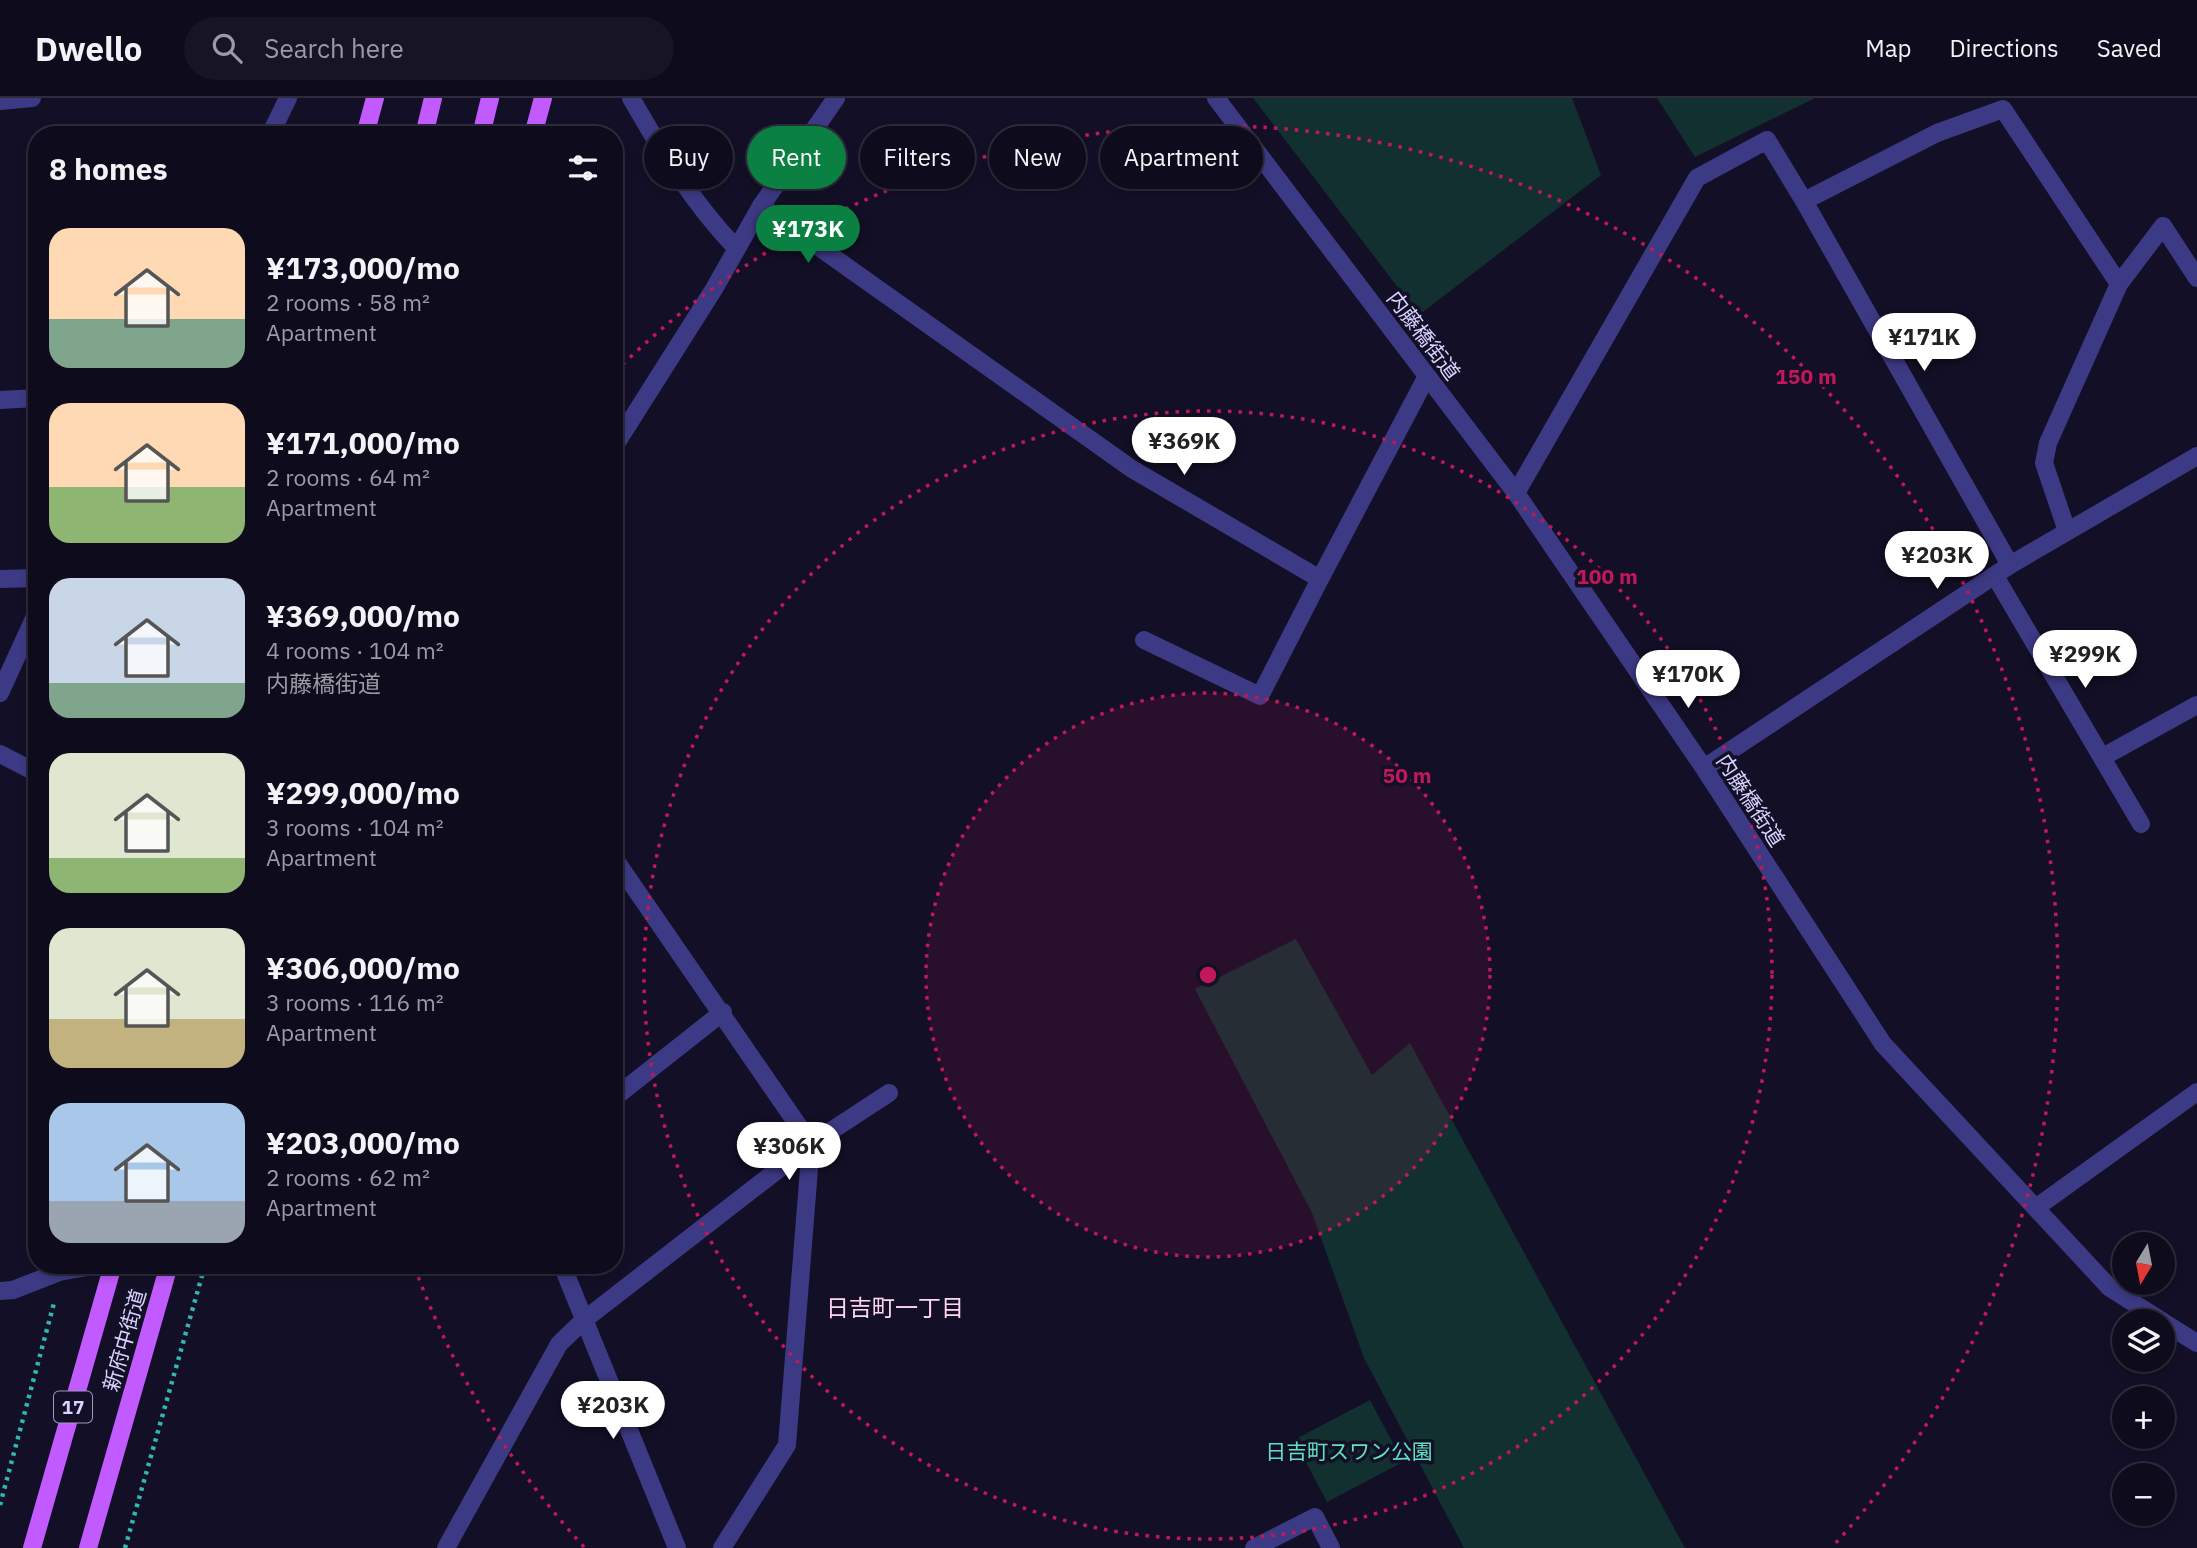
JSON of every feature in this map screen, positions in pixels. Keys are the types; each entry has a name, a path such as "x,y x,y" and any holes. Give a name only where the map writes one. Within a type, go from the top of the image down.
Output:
{"main road":[{"path":"367,126 375,98"},
{"path":"426,126 433,98"},
{"path":"483,126 490,98"},
{"path":"535,126 543,98"},
{"name":"新府中街道","path":"32,1548 110,1274"},
{"name":"新府中街道","path":"88,1548 166,1274"}],"street":[{"path":"0,101 32,98"},
{"path":"274,126 288,98"},
{"path":"631,98 682,185 703,213 736,248"},
{"path":"623,433 714,289 761,206 836,98"},
{"name":"内藤橋街道","path":"1216,98 1516,493 1703,768 1883,1044 2110,1288 2144,1309"},
{"path":"1804,201 1937,133 2003,109 2119,284"},
{"path":"1516,493 1697,178 1768,141 2010,565"},
{"path":"761,206 1132,469 1320,579"},
{"path":"2067,531 2044,463 2048,443 2119,284 2163,226 2197,278"},
{"path":"1144,640 1260,696 1426,376"},
{"path":"0,400 28,398"},
{"path":"1703,768 2010,565 2197,456"},
{"path":"1995,576 2141,824"},
{"path":"0,579 28,578"},
{"path":"0,693 28,632"},
{"path":"2103,757 2197,705"},
{"path":"0,754 28,768"},
{"path":"623,883 723,1012 811,1144 787,1445 722,1548"},
{"path":"623,1091 723,1012"},
{"path":"2037,1207 2197,1092"},
{"path":"446,1548 559,1344 584,1320 811,1144 889,1093"},
{"path":"0,1291 13,1290 54,1274"},
{"path":"566,1274 677,1548"},
{"name":"内藤橋街道","path":"2175,1329 2197,1343"},
{"path":"1254,1548 1315,1517 1331,1548"}],"path":[{"path":"0,1505 54,1307 59,1274"},
{"path":"125,1548 202,1274"}],"green space":[{"path":"1253,98 1572,98 1601,175 1419,315"},
{"path":"1657,98 1815,98 1695,157"},
{"path":"1296,939 1372,1075 1410,1043 1685,1548 1464,1548 1364,1358 1312,1213 1195,989"},
{"name":"日吉町スワン公園","path":"1370,1400 1403,1462 1327,1502 1294,1440"}],"district":[{"name":"日吉町一丁目","path":"895,1307"}]}
